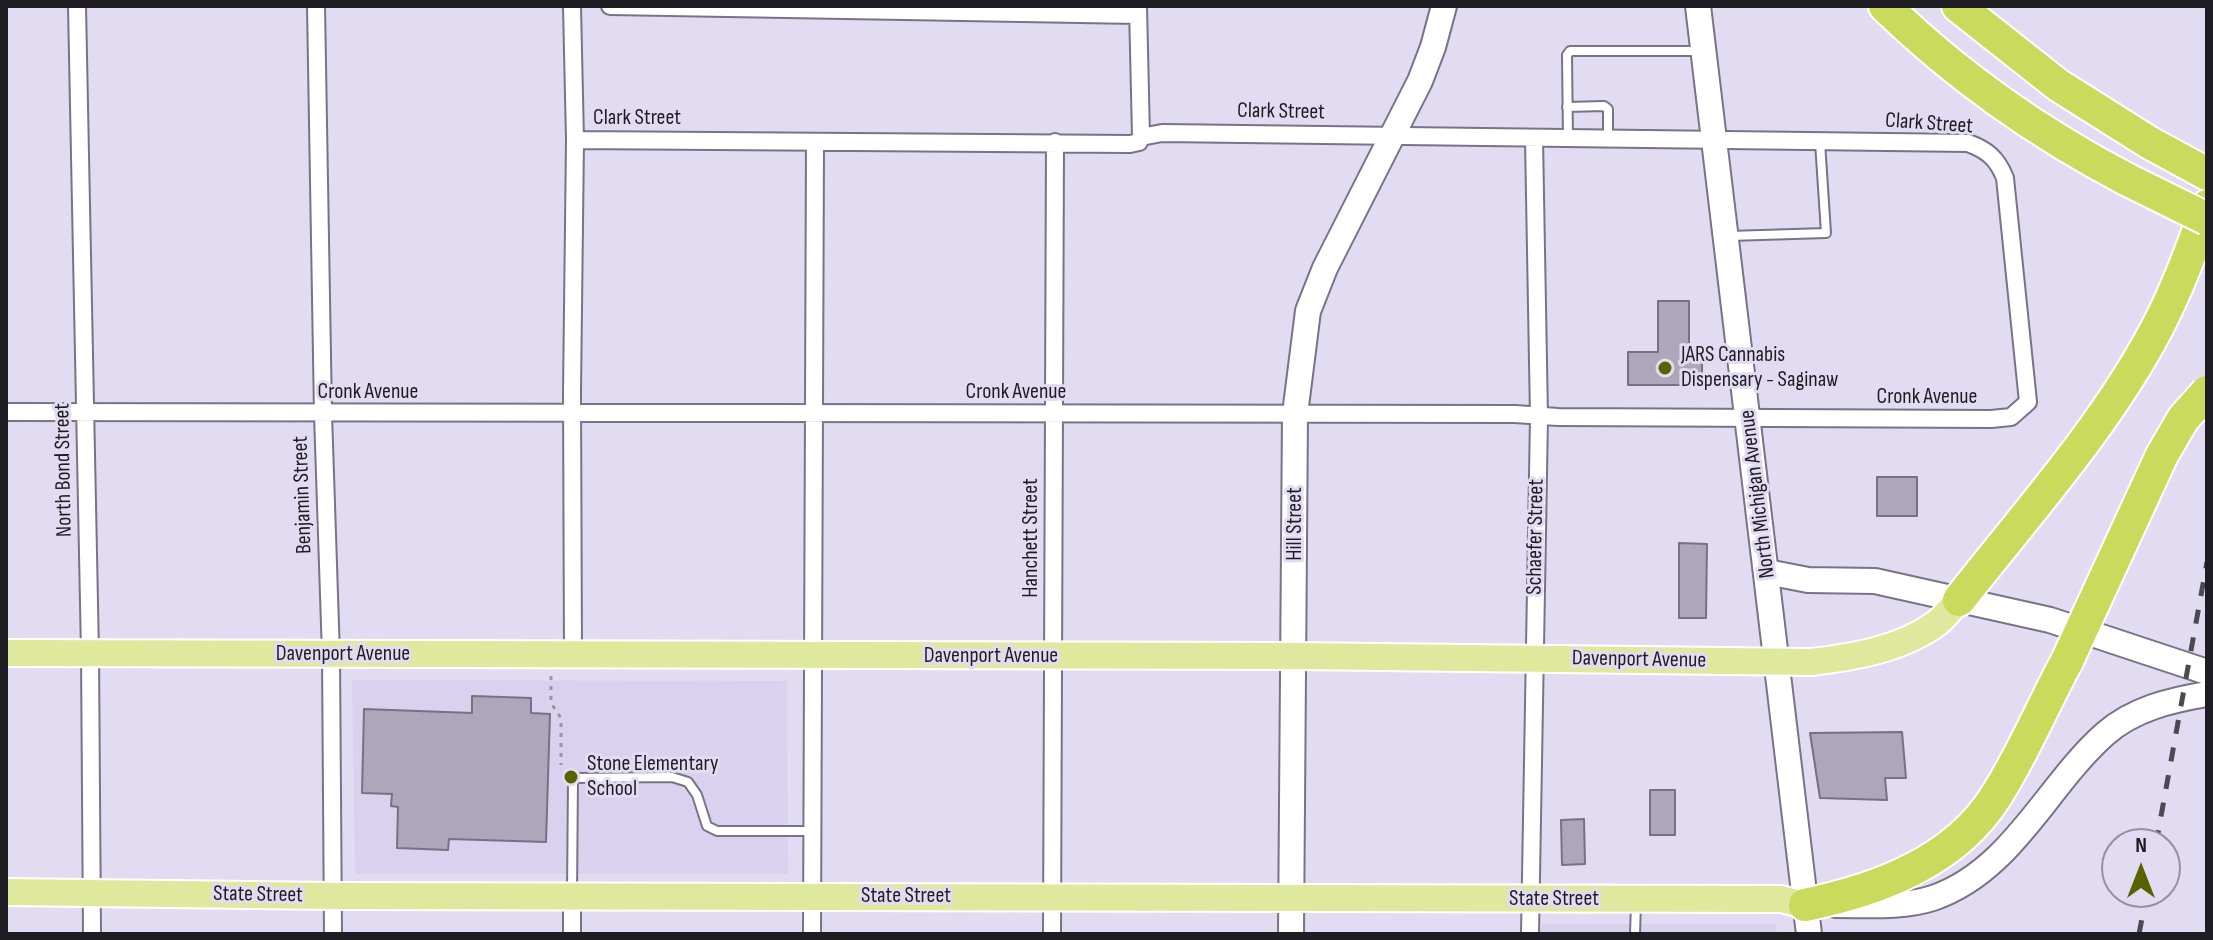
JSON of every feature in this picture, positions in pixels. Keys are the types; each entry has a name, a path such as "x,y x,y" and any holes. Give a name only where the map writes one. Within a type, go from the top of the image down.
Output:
{"highway":[{"path":"1885,6 1923,43 2035,126 2128,180 2207,219"},
{"path":"1958,6 2058,85 2150,143 2207,174"},
{"path":"1993,6 2058,85"},
{"path":"1959,600 2108,408 2156,330 2190,257 2207,206"},
{"path":"1807,919 1901,876 1940,854 1976,822 1996,797 2067,661 2162,455 2183,419 2207,392"}],"main road":[{"path":"1393,135 1424,70 1444,6"},
{"name":"North Michigan Avenue","path":"1698,6 1807,919"},
{"name":"Hill Street","path":"1291,934 1295,414 1308,311 1325,268 1393,135"},
{"path":"1767,572 1790,578 1875,581 2050,620 2207,672"},
{"name":"Davenport Avenue","path":"6,653 1294,656 1777,662 1850,658 1884,648 1937,623 1959,600"},
{"path":"1807,919 1934,898 1973,878 2024,829 2082,757 2107,732 2143,710 2207,694"},
{"name":"State Street","path":"6,892 333,896 1781,899 1807,919"}],"street":[{"name":"North Bond Street","path":"77,6 90,653 92,934"},
{"name":"Benjamin Street","path":"316,6 323,414 331,655 333,934"},
{"path":"572,6 575,140 573,655"},
{"path":"610,6 1138,11 1141,137"},
{"name":"Clark Street","path":"575,140 1134,144 1141,137 1162,133 1968,143 1988,152 1999,163 2005,178 2029,391 2028,402 2023,409"},
{"name":"Schaefer Street","path":"1530,934 1539,417 1534,139"},
{"path":"812,934 815,142"},
{"name":"Hanchett Street","path":"1052,934 1055,142"},
{"name":"Cronk Avenue","path":"6,412 1515,414 1539,417 1991,419 2011,417 2023,409"},
{"path":"572,895 572,934"}],"lane":[{"path":"1568,140 1567,55 1570,51 1704,51"},
{"path":"1567,107 1604,106 1608,109 1608,140"},
{"path":"1724,236 1826,233 1820,142"},
{"path":"572,895 573,778 672,777 688,782 697,795 707,826 717,831 812,831"},
{"path":"1635,934 1636,899"}],"path":[{"path":"551,676 551,703 561,718 561,765"}],"shaded area":[{"name":"Stone Elementary School","path":"352,680 787,681 788,874 355,874"},
{"path":"1541,924 1776,924 1777,934 1541,934"}],"building":[{"name":"JARS Cannabis Dispensary - Saginaw","path":"1658,301 1689,301 1689,352 1702,352 1702,385 1628,385 1628,352 1658,352"},
{"path":"1877,477 1917,477 1917,516 1877,516"},
{"path":"1679,543 1707,544 1706,618 1679,618"},
{"path":"472,696 531,698 531,713 550,714 546,842 449,839 448,850 397,848 398,807 391,806 392,794 362,793 364,709 472,713"},
{"path":"1902,732 1906,778 1885,778 1887,800 1820,798 1810,733"},
{"path":"1650,790 1675,790 1675,835 1650,835"},
{"path":"1584,819 1585,864 1562,865 1561,820"}],"railway":[{"path":"2159,828 2207,562"},
{"path":"2139,934 2144,908"}],"place":[{"name":"JARS Cannabis Dispensary - Saginaw","path":"1665,368"},
{"name":"Stone Elementary School","path":"571,777"}]}
